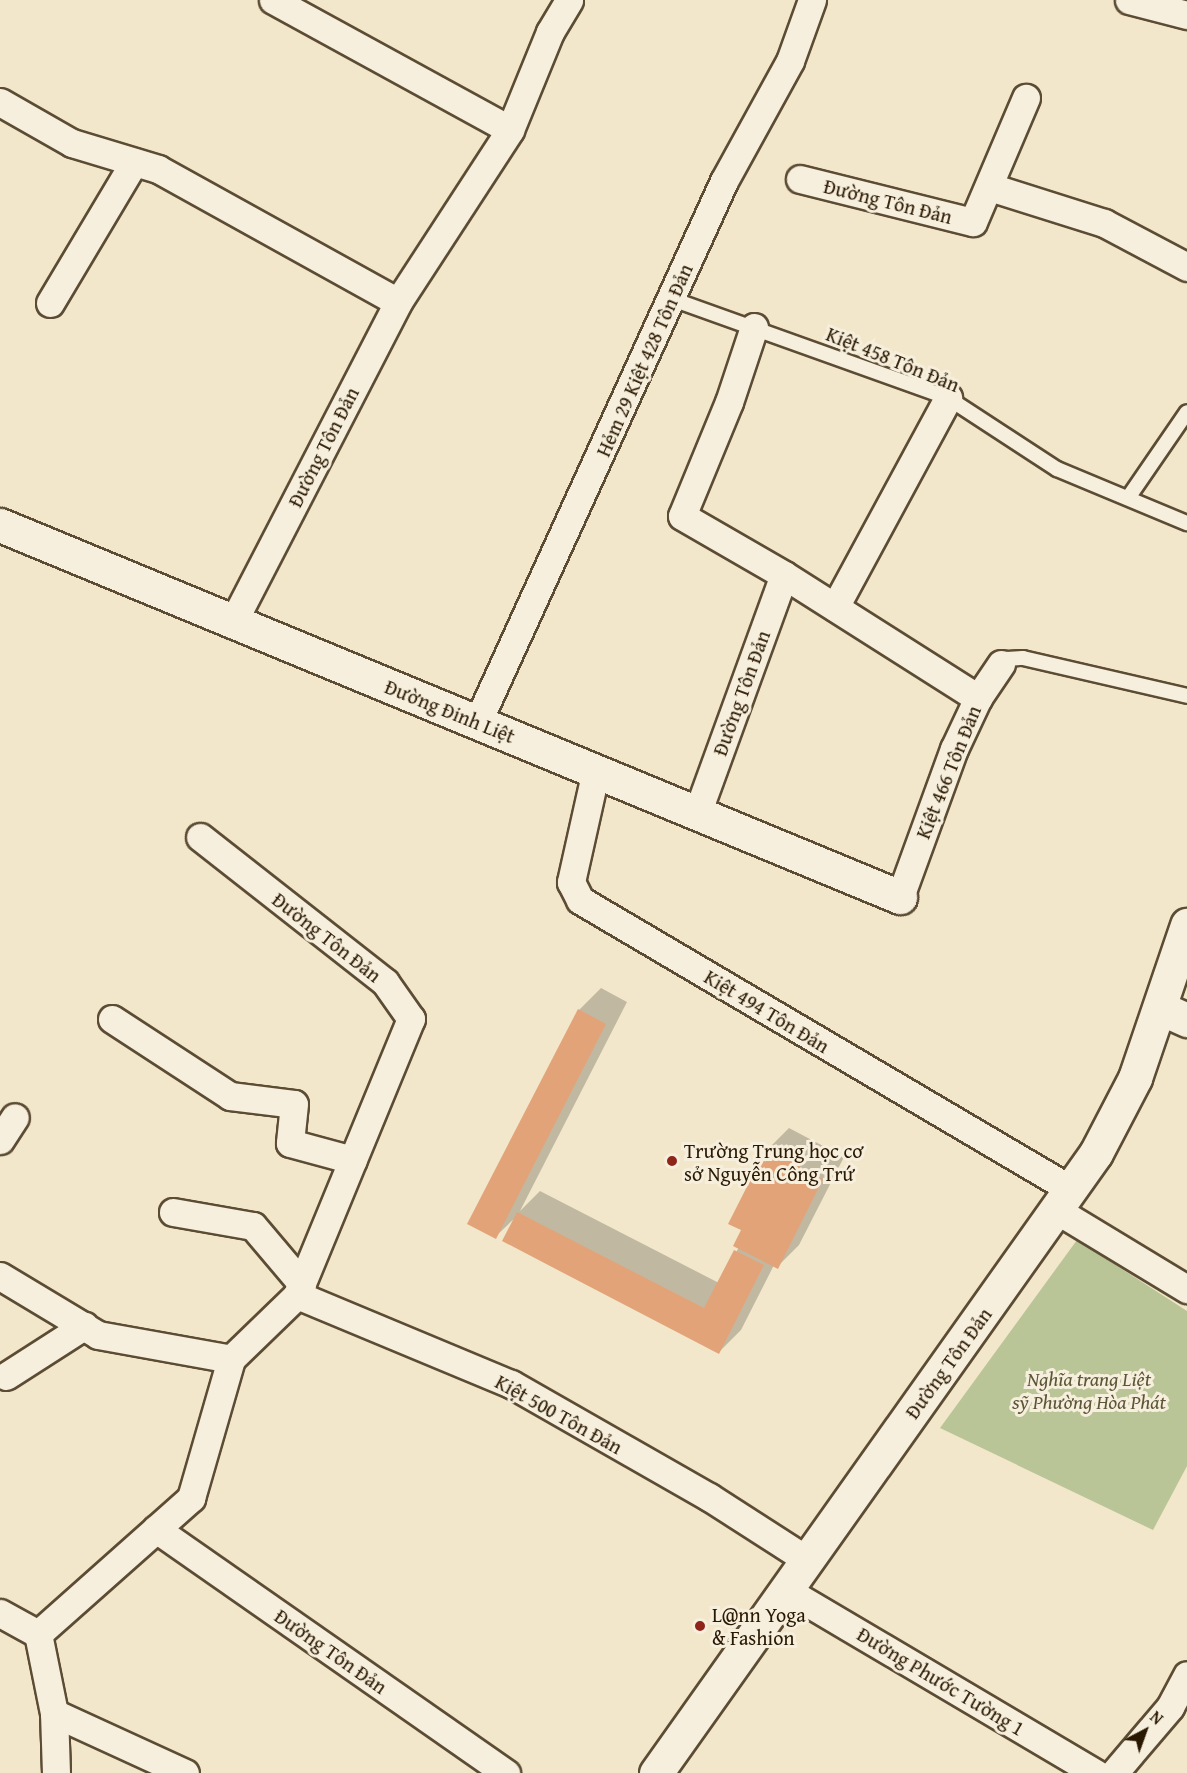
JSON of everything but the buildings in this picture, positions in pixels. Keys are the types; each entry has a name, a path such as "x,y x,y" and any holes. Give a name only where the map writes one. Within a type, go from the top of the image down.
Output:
{"street":[{"path":"273,0 510,130"},
{"name":"Đường Tôn Đản","path":"232,624 398,302 510,130 550,32 569,0"},
{"name":"Hẻm 29 Kiệt 428 Tôn Đản","path":"477,721 724,181 790,61 812,0"},
{"path":"1130,0 1187,15"},
{"name":"Đường Tôn Đản","path":"800,179 973,222 990,187 1026,98"},
{"path":"0,102 72,143 158,169 398,302"},
{"path":"50,303 134,162"},
{"path":"990,187 1104,223 1187,267"},
{"path":"754,327 729,402 682,516 784,575 978,698"},
{"path":"835,607 948,398"},
{"name":"Đường Đinh Liệt","path":"0,525 232,624 698,810 900,897"},
{"name":"Đường Tôn Đản","path":"698,810 784,575"},
{"name":"Kiệt 466 Tôn Đản","path":"900,897 954,749 978,698 1001,664"},
{"name":"Kiệt 494 Tôn Đản","path":"596,770 571,882 580,900 1065,1201 1187,1289"},
{"name":"Đường Tôn Đản","path":"200,837 385,982 411,1019 300,1290 231,1359"},
{"name":"Đường Tôn Đản","path":"656,1773 1065,1201 1118,1115 1173,1014 1187,925"},
{"path":"112,1019 230,1096 294,1104 290,1143 353,1160"},
{"path":"0,1140 15,1117"},
{"path":"173,1212 253,1226 300,1290"},
{"path":"0,1276 98,1335 231,1359 198,1483 191,1498 38,1634"},
{"name":"Kiệt 500 Tôn Đản","path":"300,1290 511,1384 709,1497 807,1560"},
{"path":"6,1376 84,1326"},
{"name":"Đường Tôn Đản","path":"156,1529 506,1773"},
{"name":"Đường Phước Tường 1","path":"786,1590 1096,1773"},
{"path":"0,1613 38,1634 54,1713 56,1773"},
{"path":"1114,1773 1170,1707 1187,1675"},
{"path":"54,1713 185,1773"}],"lane":[{"name":"Kiệt 458 Tôn Đản","path":"672,299 948,398 1057,469 1187,523"},
{"path":"1128,498 1187,412"},
{"name":"Kiệt 466 Tôn Đản","path":"1001,664 1007,659 1023,658 1187,696"}],"green space":[{"name":"Nghĩa trang Liệt sỹ Phường Hòa Phát","path":"1077,1240 1187,1311 1187,1466 1153,1530 940,1428"}],"place":[{"name":"Trường Trung học cơ sở Nguyễn Công Trứ","path":"672,1161"},
{"name":"L@nn Yoga & Fashion","path":"700,1626"}]}
